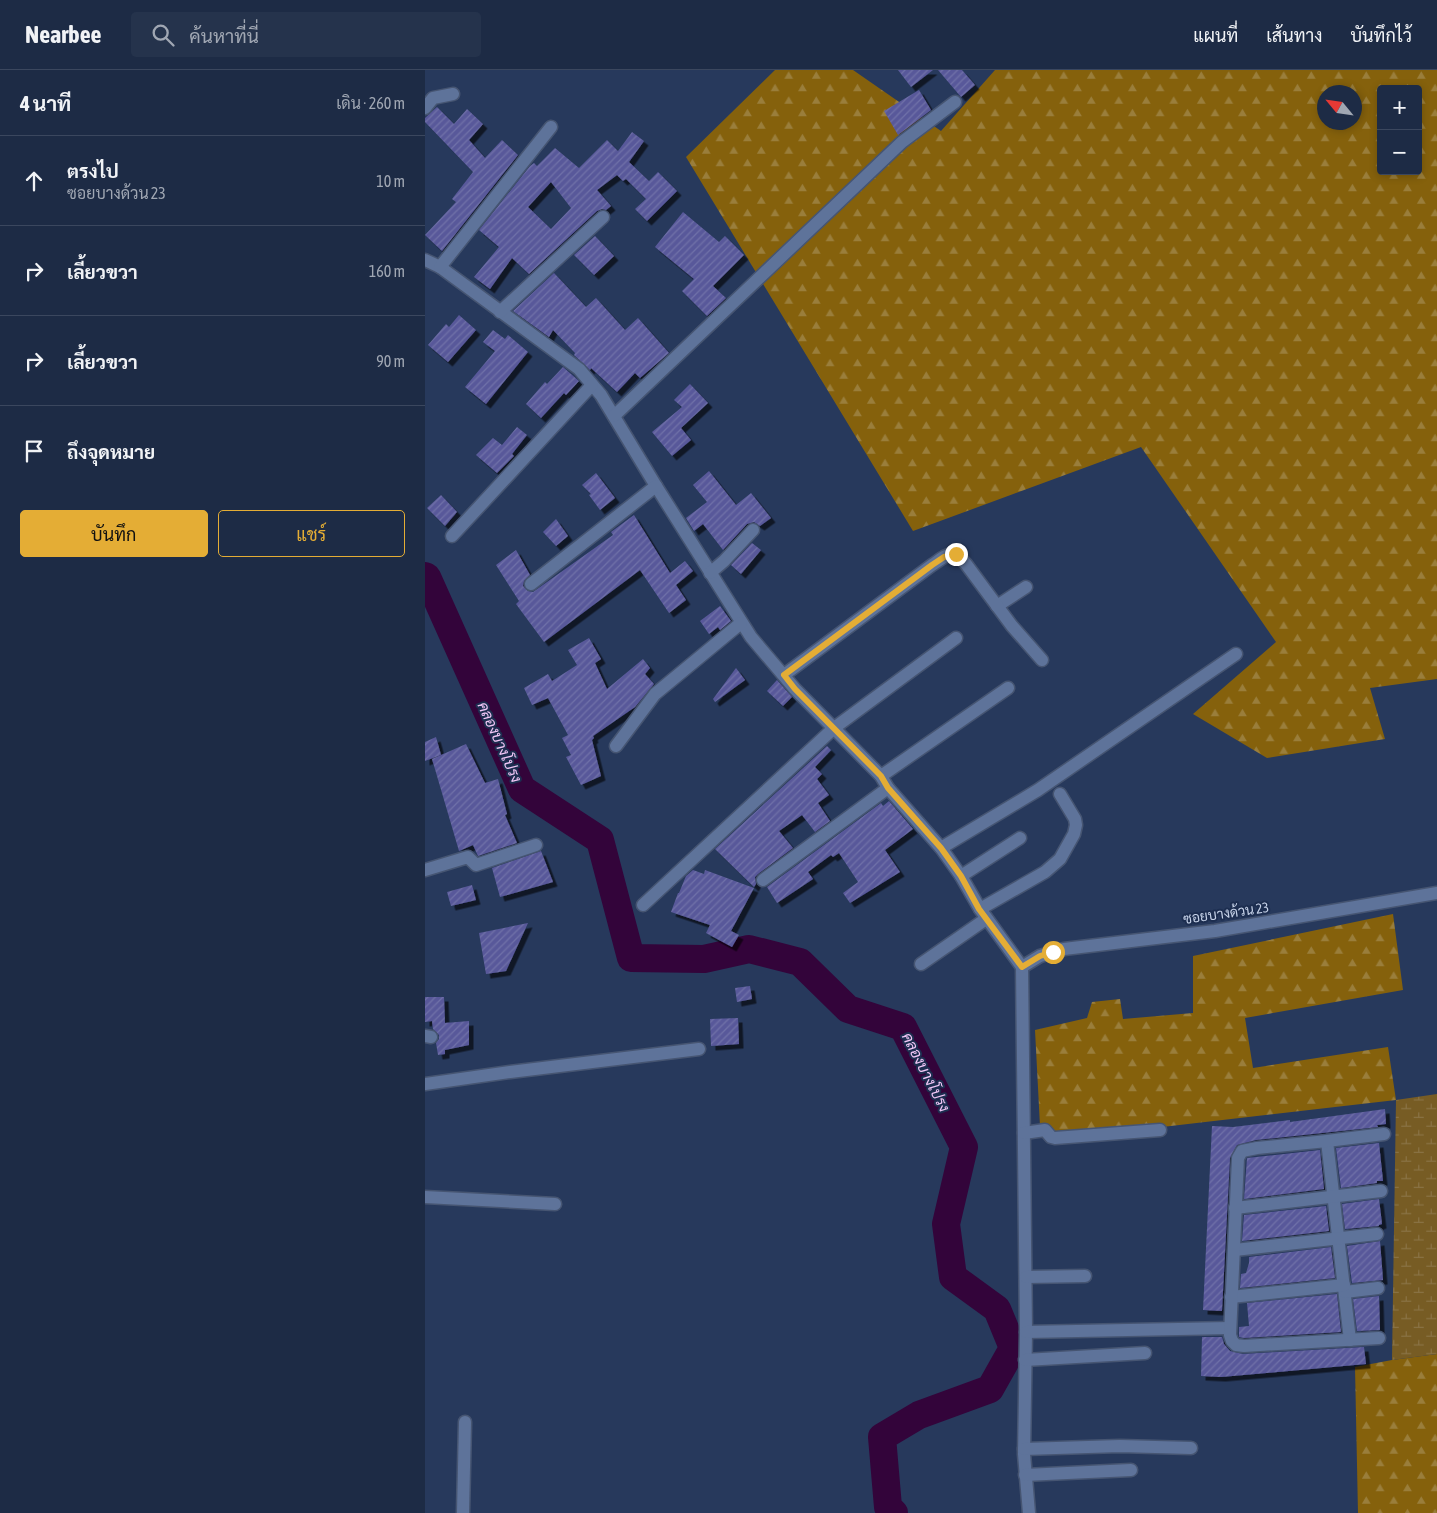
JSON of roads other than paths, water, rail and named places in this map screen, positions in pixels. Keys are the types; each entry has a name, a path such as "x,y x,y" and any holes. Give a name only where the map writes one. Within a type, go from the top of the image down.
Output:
{"street":[{"path":"425,108 433,98 453,94"},
{"path":"613,416 902,142 955,102"},
{"path":"440,267 551,127"},
{"path":"500,312 603,217"},
{"path":"425,260 440,267 579,369 601,395 751,637 795,689 881,776 888,788 941,848 961,876 983,914 1022,967 1026,1277 1024,1449 1029,1513"},
{"path":"452,536 592,385"},
{"path":"531,584 656,486"},
{"path":"710,573 753,530"},
{"path":"784,675 944,557 952,554 959,556 1042,660"},
{"path":"997,606 1026,587"},
{"path":"616,746 655,694 741,623"},
{"path":"643,905 834,728 956,638"},
{"path":"941,848 1038,790 1236,654"},
{"path":"881,776 1008,688"},
{"path":"763,880 888,788"},
{"path":"921,964 983,914 1045,872 1060,858 1074,834 1076,825 1075,819 1060,794"},
{"path":"961,876 1021,838"},
{"path":"425,870 468,857 476,865 536,845"},
{"name":"ซอยบางด้วน 23","path":"1022,967 1040,956 1064,949 1215,931 1437,893"},
{"path":"425,1084 699,1049"},
{"path":"1024,1133 1045,1130 1051,1137 1055,1138 1160,1130"},
{"path":"1379,1338 1244,1346 1236,1345 1232,1341 1230,1328 1238,1158 1242,1151 1385,1134"},
{"path":"1327,1141 1350,1340"},
{"path":"1235,1208 1381,1191"},
{"path":"425,1197 555,1204"},
{"path":"1235,1250 1377,1234"},
{"path":"1026,1277 1085,1276"},
{"path":"1231,1297 1344,1288 1378,1288"},
{"path":"1026,1332 1230,1328"},
{"path":"1025,1360 1145,1353"},
{"path":"463,1513 465,1422"},
{"path":"1024,1449 1120,1446 1191,1448"},
{"path":"1025,1476 1131,1470"}],"waterway":[{"name":"คลองบางโปรง","path":"425,576 522,789 600,840 631,958 704,959 749,949 800,962 848,1009 903,1027 964,1147 946,1224 953,1277 997,1309 1013,1348 990,1389 919,1415 882,1437 888,1507 894,1513"}]}
